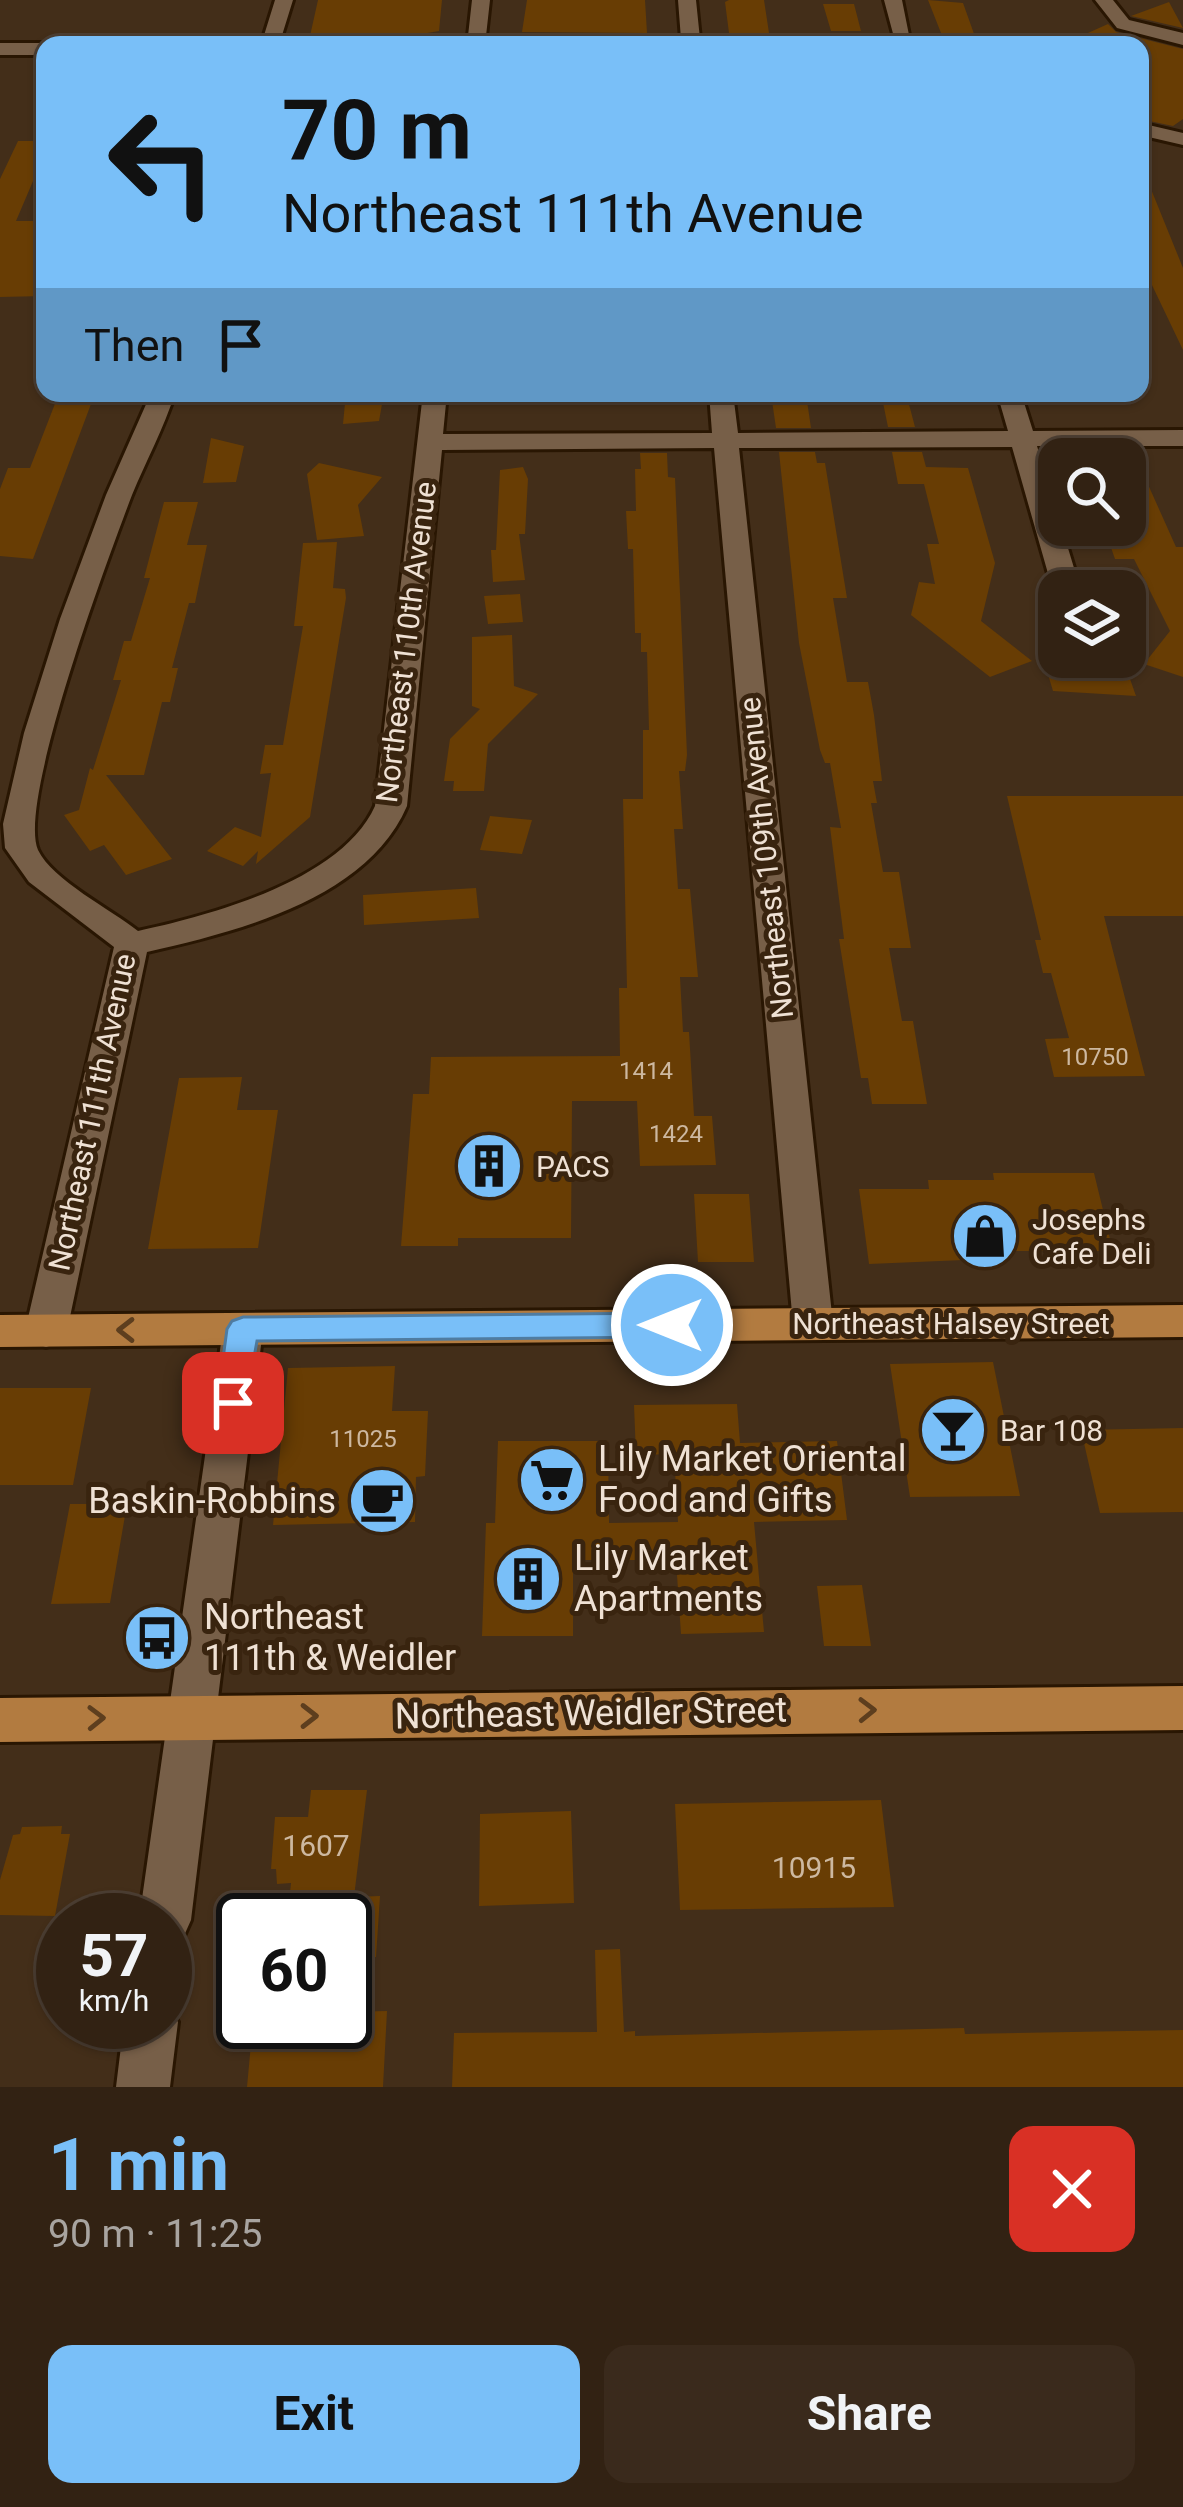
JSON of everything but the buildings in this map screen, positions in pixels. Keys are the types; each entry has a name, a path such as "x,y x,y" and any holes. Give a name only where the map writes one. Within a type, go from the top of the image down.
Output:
{"main road":[{"name":"Northeast Halsey Street","path":"0,1331 1183,1321"},
{"name":"Northeast Weidler Street","path":"0,1720 1183,1708"}],"street":[{"path":"273,36 284,0"},
{"path":"477,36 481,0"},
{"path":"687,0 690,36"},
{"path":"893,0 909,36"},
{"path":"1104,0 1123,24 1183,39"},
{"path":"0,74 7,49"},
{"path":"1149,131 1183,139"},
{"name":"Northeast 111th Avenue","path":"46,1330 132,944 38,873 18,844 19,808 117,499 160,402"},
{"name":"Northeast 110th Avenue","path":"132,944 170,936 299,888 348,861 378,834 391,806 434,402"},
{"name":"Northeast 109th Avenue","path":"723,402 813,1324"},
{"path":"1012,402 1061,570"},
{"path":"428,442 1183,438"},
{"path":"169,1893 243,1329"},
{"path":"143,2087 148,2049"}],"place":[{"name":"PACS","path":"489,1166"},
{"name":"Josephs Cafe Deli","path":"985,1236"},
{"name":"Bar 108","path":"953,1430"},
{"name":"Lily Market Oriental Food and Gifts","path":"552,1480"},
{"name":"Baskin-Robbins","path":"382,1501"},
{"name":"Lily Market Apartments","path":"528,1579"},
{"name":"Northeast 111th & Weidler","path":"157,1638"}],"route":[{"path":"233,1403 243,1329 672,1325"}]}
